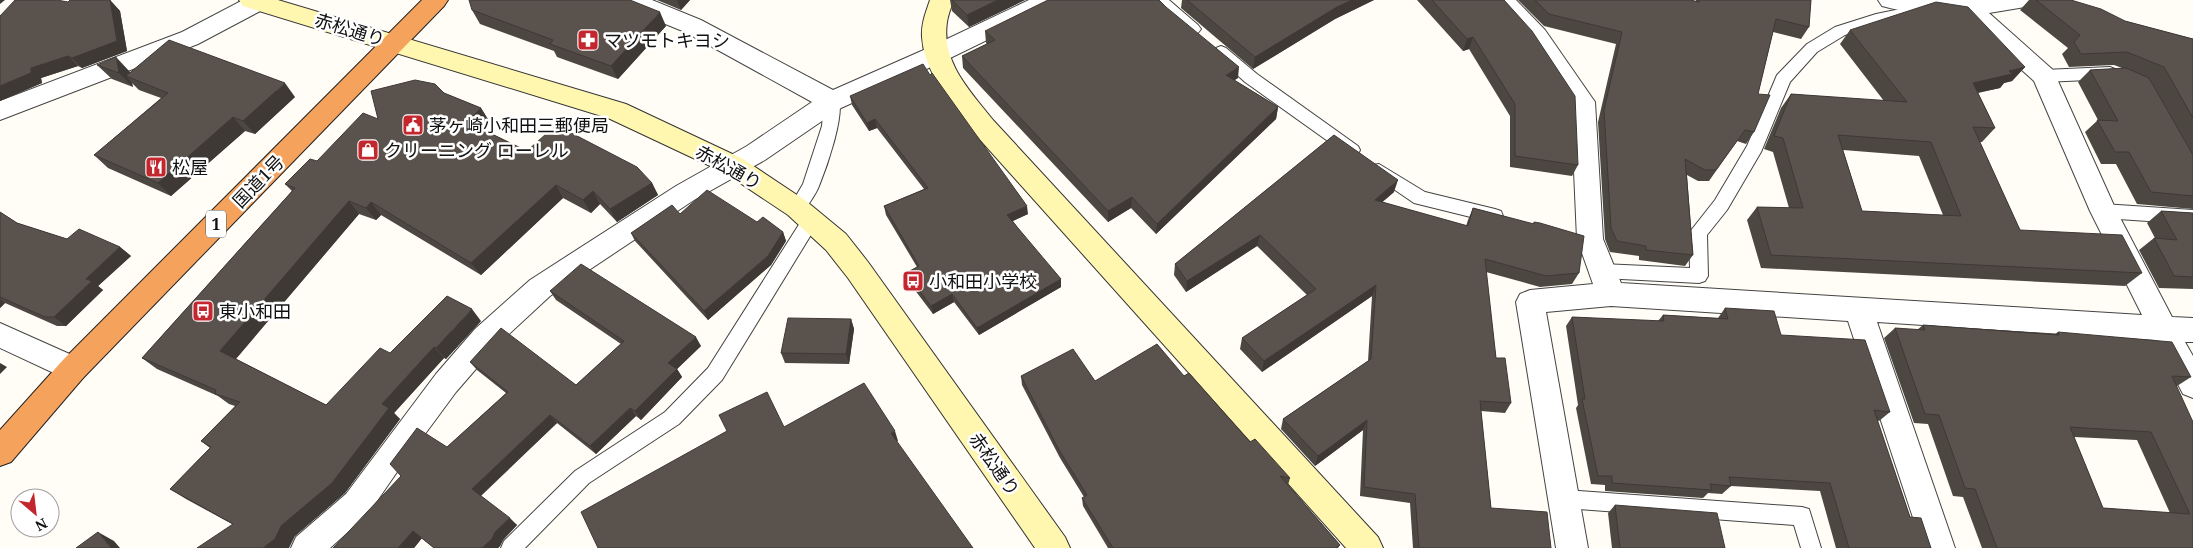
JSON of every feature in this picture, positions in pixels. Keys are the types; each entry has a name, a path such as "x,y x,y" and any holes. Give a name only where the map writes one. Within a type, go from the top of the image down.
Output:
{"highway":[{"name":"国道1号","path":"0,452 73,369 436,0"}],"street":[{"path":"629,0 693,26 832,101"},
{"path":"942,0 935,23 936,55 957,92 984,126 1367,548"},
{"path":"308,548 357,504 386,462 446,383 485,338 533,294 685,193 734,166 832,101 936,55 1050,0"},
{"path":"1502,0 1537,36 1583,102 1581,237 1607,283"},
{"path":"1890,0 1936,7 1968,8 2023,0"},
{"name":"赤松通り","path":"255,1 617,111 734,166 804,214 836,242 858,270 1051,547"},
{"path":"0,111 190,38 255,1"},
{"path":"1968,8 2044,76 2103,211 2193,385"},
{"path":"1572,548 1530,302 1607,283 1858,308 2193,330"},
{"path":"1858,308 1939,548"},
{"path":"0,335 73,369"}],"lane":[{"path":"1161,0 1165,6 1252,78 1420,198 1514,221"},
{"path":"1607,283 1699,276 1698,233 1721,205 1755,148 1783,79 1812,48 1840,31 1876,19 1936,7"},
{"path":"2044,76 2114,72 2122,76"},
{"path":"511,548 582,477 672,418 715,374 804,214 830,126 832,101"},
{"path":"2103,211 2193,217"},
{"path":"1565,499 1802,516 1810,548"}],"building":[{"path":"15,0 57,0 68,2 70,0 110,0 117,41 72,58 68,56 31,68 31,73 0,86 0,16"},
{"name":"マツモトキヨシ","path":"469,0 630,0 660,12 611,66 550,44 553,40 472,10"},
{"path":"952,0 998,0 967,15"},
{"path":"1048,0 1159,0 1239,67 1226,75 1278,107 1157,224 1132,197 1108,211 962,56 995,40 985,31"},
{"path":"1187,0 1352,0 1337,7 1255,57"},
{"path":"1432,0 1504,0 1532,31 1575,96 1578,165 1515,156 1515,104 1473,37 1467,39"},
{"path":"1535,0 1690,0 1699,2 1699,0 1811,0 1809,27 1776,19 1758,94 1770,95 1754,132 1745,130 1716,170 1705,170 1685,159 1693,255 1646,250 1646,246 1617,241 1611,228 1604,110 1622,32 1549,14"},
{"path":"2036,0 2071,0 2101,9 2125,21 2193,39 2193,118 2164,67 2127,52 2081,54 2074,42 2080,35"},
{"path":"1936,2 1968,7 2025,67 2009,71 2012,74 1973,83 1995,128 1973,127 2020,230 2122,235 2142,273 1771,255 1757,207 1803,208 1783,138 1774,136 1791,94 1907,102 1850,30","holes":["1838,135 1931,142 1961,216 1862,211"]},
{"path":"169,40 285,83 243,121 233,117 158,183 94,155 168,93 126,76"},
{"path":"116,57 119,73 97,65"},
{"path":"923,64 930,75 932,73 1027,206 1007,215 1061,279 977,328 952,294 931,306 906,273 919,266 884,206 928,188 875,119 867,123 850,96"},
{"path":"2126,68 2149,78 2193,155 2193,196 2151,192 2129,152 2115,152 2097,120 2118,121 2090,70"},
{"path":"415,80 435,84 444,93 481,108 467,122 527,151 556,125 637,167 652,183 610,209 593,191 583,200 556,185 471,263 371,202 366,208 349,201 220,351 326,405 380,348 390,353 447,296 472,309 382,404 389,408 332,483 281,526 275,539 263,548 197,548 233,524 170,489 211,447 201,441 240,402 215,394 216,390 142,358 295,188 285,184 310,159 317,161 363,113 378,119 371,91"},
{"path":"1334,135 1398,180 1375,200 1468,226 1473,208 1534,224 1534,222 1540,223 1584,236 1579,273 1546,276 1485,259 1496,358 1505,358 1511,403 1480,401 1491,508 1547,512 1551,548 1419,548 1415,494 1364,487 1367,420 1318,456 1283,419 1371,359 1376,285 1264,361 1242,338 1316,289 1260,235 1187,281 1175,264"},
{"path":"707,190 757,222 763,217 783,232 768,256 704,311 631,233 672,205 680,214"},
{"path":"2161,211 2193,213 2193,277 2174,276 2154,238 2177,240"},
{"path":"0,212 17,223 67,239 79,229 120,247 86,279 92,281 54,317 45,317 0,297"},
{"path":"581,264 696,337 668,363 677,369 635,411 630,408 590,446 550,415 472,489 510,518 482,548 434,548 413,531 398,548 333,548 401,476 390,464 417,428 447,447 508,392 470,362 501,328 576,385 624,341 550,291"},
{"path":"1725,308 1774,311 1781,335 1865,340 1890,412 1874,410 1910,517 1921,518 1931,548 1849,548 1830,483 1729,477 1731,486 1710,484 1712,490 1612,483 1612,476 1598,476 1582,399 1585,399 1572,317 1664,321 1663,315 1728,319"},
{"path":"788,318 851,319 846,354 781,353"},
{"path":"1923,325 2059,335 2058,332 2172,342 2191,377 2172,376 2193,422 2193,548 1997,548 1975,489 1965,488 1939,415 1925,414 1895,328 1925,330","holes":["2070,427 2151,432 2190,514 2103,508"]},
{"path":"1157,344 1184,376 1189,373 1250,442 1255,439 1290,478 1280,476 1340,545 1335,548 1113,548 1082,498 1087,495 1059,450 1021,376 1073,349 1095,381"},
{"path":"864,383 895,431 891,433 973,548 598,548 581,512 727,431 719,415 767,392 784,427"},
{"path":"1615,505 1717,513 1725,548 1620,548"},
{"path":"98,532 111,548 76,548"}],"place":[{"name":"マツモトキヨシ","path":"588,40"},
{"name":"茅ヶ崎小和田三郵便局","path":"413,125"},
{"name":"クリーニング ローレル","path":"368,150"},
{"name":"松屋","path":"156,167"},
{"name":"小和田小学校","path":"913,281"},
{"name":"東小和田","path":"203,311"}]}
